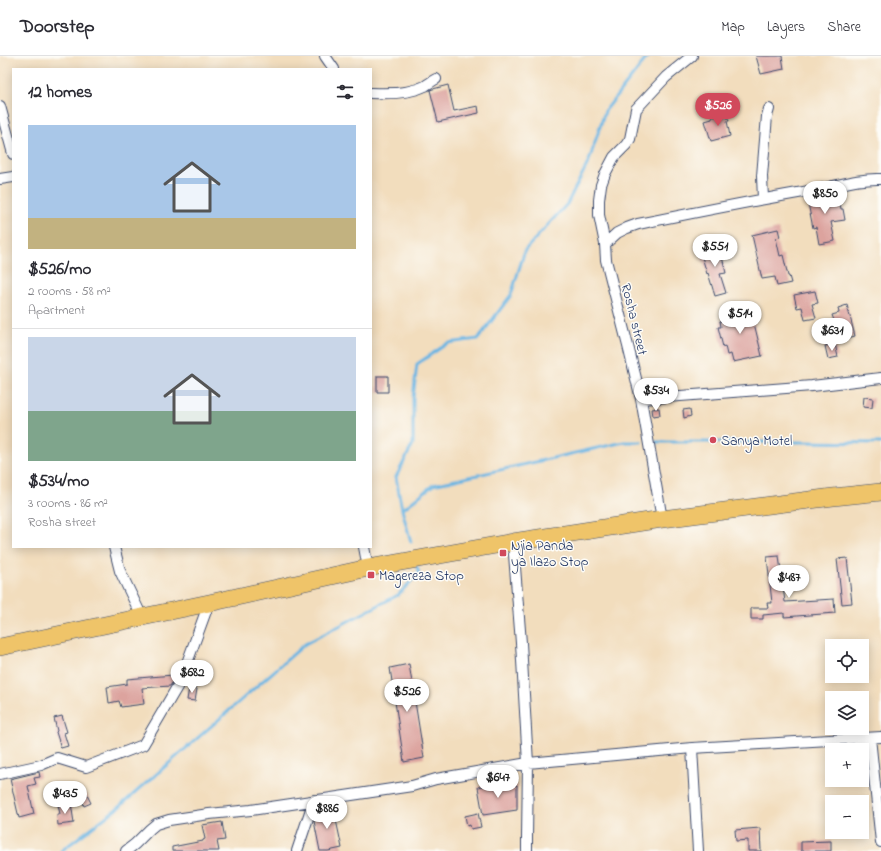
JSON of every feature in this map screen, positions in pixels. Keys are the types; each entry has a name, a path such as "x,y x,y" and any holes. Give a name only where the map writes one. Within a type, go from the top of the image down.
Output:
{"highway":[{"path":"0,647 368,568 513,542 662,519 881,492"}],"street":[{"path":"325,56 333,68"},
{"name":"Rosha street","path":"662,519 641,399 606,260 599,209 601,185 605,174 614,157 630,139 636,109 666,77 692,56"},
{"path":"372,93 395,93 411,90 424,86 436,79"},
{"path":"0,106 12,150"},
{"path":"763,199 762,171 769,108"},
{"path":"0,179 12,177"},
{"path":"605,244 617,233 638,224 861,180 881,179"},
{"path":"641,399 812,386 881,378"},
{"path":"513,542 528,763 528,851"},
{"path":"114,548 120,571 142,617"},
{"path":"364,548 368,568"},
{"path":"0,774 41,765 58,758 86,767 143,745 180,682 209,603"},
{"path":"126,851 156,824 169,820 251,810 412,786 436,779 528,763 692,748 881,737"},
{"path":"870,738 881,842"},
{"path":"692,748 698,851"},
{"path":"297,851 314,800"}],"building":[{"path":"756,56 782,56 784,69 761,74"},
{"path":"448,85 454,111 478,106 479,113 438,122 430,90"},
{"path":"726,113 729,121 727,121 730,136 711,141 705,121 712,119 712,117"},
{"path":"838,192 841,209 843,209 845,220 831,222 835,241 819,244 816,227 813,228 807,198"},
{"path":"778,229 780,237 776,238 780,256 783,255 791,283 777,286 775,277 762,279 752,235"},
{"path":"719,245 726,273 720,274 726,293 715,296 700,250"},
{"path":"815,291 818,303 812,304 816,318 805,320 802,307 797,308 794,295"},
{"path":"847,305 855,336 836,341 831,324 835,323 832,315 839,313 838,308"},
{"path":"744,306 745,313 751,311 762,356 733,362 731,354 727,355 725,346 723,347 718,327 721,327 720,321 725,320 723,311"},
{"path":"835,344 838,357 828,359 825,346"},
{"path":"377,376 388,376 388,392 377,392"},
{"path":"864,397 873,398 872,408 863,407"},
{"path":"659,408 660,415 653,416 652,409"},
{"path":"690,409 691,416 684,418 683,410"},
{"path":"779,556 785,602 834,599 835,613 784,617 784,613 763,615 763,619 751,619 751,608 768,608 767,603 772,603 767,557"},
{"path":"847,558 852,603 842,604 837,559"},
{"path":"409,664 424,758 404,762 390,668"},
{"path":"173,675 174,680 170,686 142,688 144,704 121,707 119,701 109,703 107,687 127,684 127,679"},
{"path":"189,688 197,689 195,701 187,700"},
{"path":"62,716 67,732 64,733 68,746 61,748 56,732 54,718"},
{"path":"39,772 40,777 34,778 36,784 28,786 34,814 19,818 10,779"},
{"path":"495,784 496,789 517,785 517,810 483,815 478,787"},
{"path":"86,793 91,803 84,806 80,796"},
{"path":"71,803 74,823 58,825 57,814 60,814 58,805"},
{"path":"333,806 342,848 320,851 314,821 318,809"},
{"path":"478,813 481,827 471,829 470,825 467,826 465,816"},
{"path":"222,822 225,840 217,841 219,851 172,851 172,847 203,841 205,839 202,825"},
{"path":"760,828 761,851 748,851 748,840 736,841 735,830"},
{"path":"831,841 831,851 801,851 801,842"}],"waterway":[{"path":"402,510 396,477 413,444 413,398 417,364 448,343 478,339 511,295 525,250 567,204 589,161 605,111 648,56"},
{"path":"411,542 402,510 433,485 624,442 641,442"},
{"path":"656,442 881,443"},
{"path":"61,851 119,807 305,644 398,595 419,573 417,567"}],"place":[{"name":"Sanya Motel","path":"713,440"},
{"name":"Njia Panda ya Ilazo Stop","path":"503,553"},
{"name":"Magereza Stop","path":"371,575"}]}
